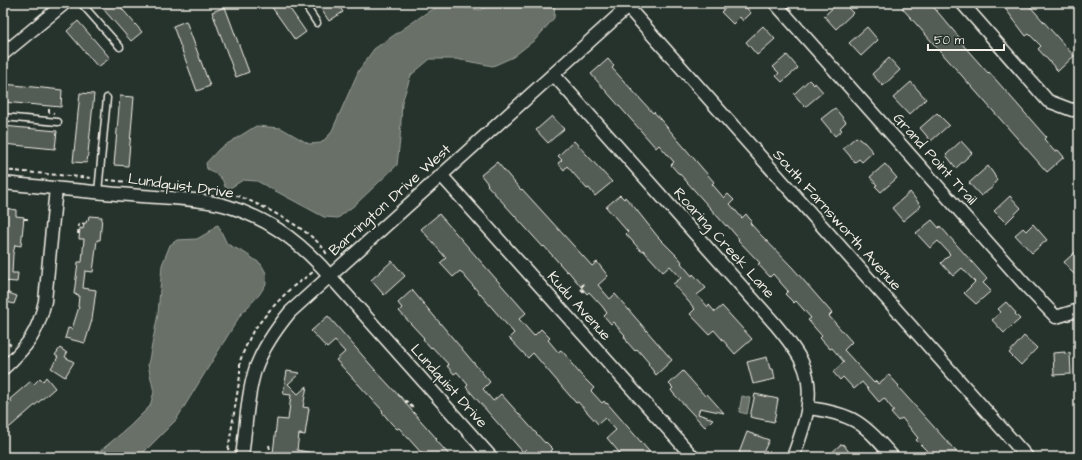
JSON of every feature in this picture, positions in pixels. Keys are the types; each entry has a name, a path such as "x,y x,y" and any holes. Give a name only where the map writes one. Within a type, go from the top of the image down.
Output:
{"street":[{"path":"5,47 65,3"},
{"name":"Grand Point Trail","path":"775,3 1029,289 1056,317 1079,310"},
{"path":"962,3 1048,100 1072,110 1079,109"},
{"name":"Barrington Drive West","path":"242,457 251,383 263,350 274,332 290,312 553,74 628,4"},
{"name":"South Farnsworth Avenue","path":"628,4 1027,457"},
{"name":"Roaring Creek Lane","path":"553,74 796,351 803,363 807,377 808,408 805,423 793,457"},
{"name":"Kudu Avenue","path":"442,175 693,457"},
{"name":"Lundquist Drive","path":"3,183 196,201 226,206 245,212 274,226 302,246 491,457"},
{"path":"3,369 30,341 39,323 45,301 56,188"},
{"path":"808,408 834,412 855,420 872,433 893,457"}],"lane":[{"path":"81,3 120,47"},
{"path":"304,3 317,23"},
{"path":"98,192 107,98"},
{"path":"3,117 58,122"}],"path":[{"path":"315,3 319,8"},
{"path":"49,109 48,112 55,113"},
{"path":"24,218 27,219 26,223"},
{"path":"78,234 79,224 84,224"},
{"path":"228,457 240,376 240,361 245,348 269,311 291,288 315,271"},
{"path":"584,284 580,288 584,292"},
{"path":"3,339 11,345"},
{"path":"405,402 406,400 414,409"},
{"path":"269,445 271,454 278,456"}],"shaded area":[{"path":"493,3 555,3 554,18 536,39 513,57 493,66 456,59 430,59 411,75 402,102 397,165 356,204 338,218 324,217 257,181 243,180 230,188 225,187 219,176 207,169 206,163 219,149 256,126 281,128 309,144 321,143 331,133 359,70 374,49 429,11 443,4 480,10"},
{"path":"218,225 227,244 245,253 261,264 266,273 266,284 259,295 241,314 176,420 139,457 93,457 129,427 150,406 154,392 148,365 158,314 162,265 170,245 177,240 197,239"},
{"path":"742,396 750,398 747,414 739,412"}],"building":[{"path":"98,3 117,3 142,32 131,41"},
{"path":"269,3 286,3 306,32 295,40"},
{"path":"317,3 337,3 343,12 329,21"},
{"path":"731,3 742,3 751,13 743,21 740,17 733,24 721,12"},
{"path":"838,3 843,3 853,13 836,29 824,16"},
{"path":"908,3 930,3 964,43 963,45 988,73 989,72 1046,137 1044,139 1055,152 1058,150 1064,157 1047,172 902,8"},
{"path":"1001,3 1027,3 1074,56 1058,71 1038,49 1041,46 1029,34 1026,36"},
{"path":"225,7 249,72 236,77 212,12"},
{"path":"78,21 110,58 98,67 67,31"},
{"path":"186,21 210,86 197,91 173,26"},
{"path":"763,26 775,39 757,55 746,42"},
{"path":"867,27 878,40 861,56 849,43"},
{"path":"787,55 798,68 782,82 776,76 779,73 773,67"},
{"path":"889,58 900,70 883,86 872,74"},
{"path":"608,59 614,66 612,68 653,113 654,112 714,182 712,184 724,198 728,194 734,200 730,204 742,218 746,214 752,221 750,223 792,267 832,313 829,316 852,342 844,350 874,383 876,381 878,384 889,375 961,457 933,457 916,440 918,438 902,418 898,421 891,413 894,411 884,398 879,402 862,382 854,389 843,377 840,380 833,372 844,362 832,348 830,349 820,338 822,336 808,320 811,318 796,301 794,303 785,294 788,291 773,274 770,277 758,264 760,263 738,240 739,239 727,225 726,226 671,165 674,162 659,145 656,148 591,74"},
{"path":"809,80 814,85 815,83 823,92 805,107 794,94"},
{"path":"911,82 926,99 909,115 893,98"},
{"path":"4,84 62,90 61,107 3,102"},
{"path":"80,93 94,94 87,163 73,162"},
{"path":"120,96 134,97 128,166 114,165"},
{"path":"835,108 846,122 840,128 842,130 835,136 821,119"},
{"path":"937,113 949,125 931,141 920,128"},
{"path":"552,116 564,129 548,143 536,130"},
{"path":"3,126 57,131 55,149 3,144"},
{"path":"856,137 864,142 873,152 862,162 859,159 855,162 843,148"},
{"path":"574,141 612,182 595,196 567,166 564,170 558,163 562,160 558,156"},
{"path":"961,141 972,153 956,168 946,155"},
{"path":"497,162 592,266 597,262 608,276 598,285 610,299 615,294 672,360 656,375 648,364 649,363 637,349 635,351 628,343 624,336 625,335 613,322 611,324 604,316 607,313 602,306 589,292 587,294 568,271 567,272 544,246 543,247 487,185 488,184 481,175"},
{"path":"885,164 897,178 881,192 875,186 877,185 870,177"},
{"path":"988,166 997,180 993,187 981,196 969,183"},
{"path":"910,192 921,206 903,221 892,208"},
{"path":"620,195 624,199 625,197 658,237 679,258 682,262 681,263 692,276 693,274 706,288 697,295 708,307 709,305 715,312 722,306 752,339 735,354 714,330 709,334 690,314 695,309 673,284 681,278 670,266 663,272 626,234 628,232 606,207"},
{"path":"1010,196 1021,208 1006,223 994,211"},
{"path":"5,208 16,210 16,216 24,217 21,246 15,245 13,254 12,273 18,273 17,282 3,281 3,226"},
{"path":"439,214 526,313 519,319 534,336 541,329 550,338 548,340 558,352 561,350 581,375 594,388 591,391 602,403 604,401 606,404 607,403 654,457 623,457 607,438 616,430 605,418 598,424 578,402 576,403 533,353 528,358 509,338 514,333 460,271 453,277 440,263 446,258 421,229"},
{"path":"89,216 102,217 100,240 97,240 93,272 85,271 83,288 96,290 92,320 85,343 65,338 68,328 72,329 79,307 79,295 74,294 78,262 82,262 84,239 79,239 80,228 83,229 84,223 86,223 87,220 88,221"},
{"path":"932,220 939,228 940,226 987,279 983,283 991,291 976,304 964,293 975,282 962,268 953,276 941,263 950,254 938,241 930,248 916,233"},
{"path":"1033,224 1047,240 1032,253 1015,235 1023,228 1026,231"},
{"path":"1079,249 1079,279 1064,262"},
{"path":"392,261 405,276 384,295 371,280"},
{"path":"412,290 490,382 483,389 493,401 501,394 545,443 546,442 553,449 551,451 556,457 533,457 526,449 523,452 466,387 468,385 457,372 454,374 447,366 449,365 423,339 424,338 399,311 402,308 398,303"},
{"path":"3,291 17,296 14,304 3,301"},
{"path":"1006,302 1020,319 1004,333 992,320 1001,312 998,309"},
{"path":"328,316 400,396 451,457 425,457 399,428 397,429 391,423 382,412 383,411 336,360 345,352 335,341 327,348 311,331"},
{"path":"1024,336 1037,348 1021,365 1009,353"},
{"path":"60,348 67,353 65,357 74,362 65,377 51,368 58,357 55,355"},
{"path":"1065,352 1065,354 1070,353 1071,374 1054,375 1053,353"},
{"path":"767,357 770,369 773,369 775,379 753,384 747,362"},
{"path":"287,371 300,373 288,384 298,394 307,386 303,407 309,408 305,435 299,434 297,450 313,453 312,457 277,457 277,453 273,453 277,419 288,420 291,395 283,394"},
{"path":"683,371 705,396 707,394 724,413 700,408 698,414 713,419 705,427 671,390 673,388 669,384"},
{"path":"46,377 55,388 3,433 3,409 12,402 10,399 31,381 34,384 40,378 43,381"},
{"path":"755,394 778,399 774,422 750,417"},
{"path":"747,432 769,440 761,457 751,457 739,453"},
{"path":"843,444 853,457 827,457 840,445"}]}
